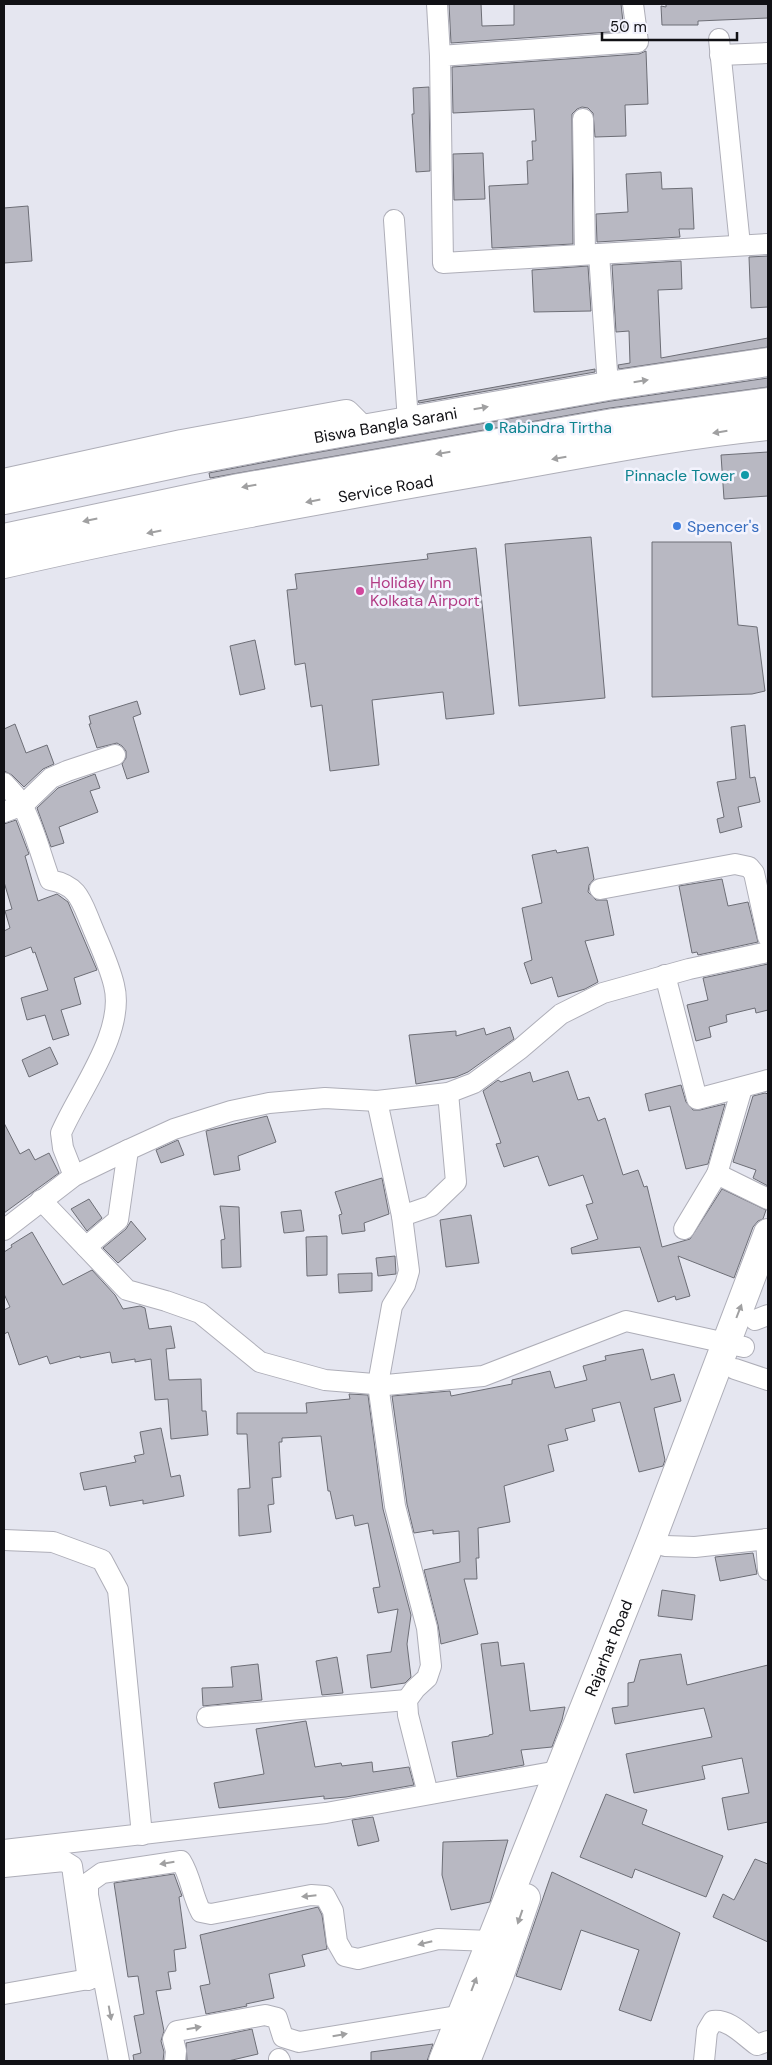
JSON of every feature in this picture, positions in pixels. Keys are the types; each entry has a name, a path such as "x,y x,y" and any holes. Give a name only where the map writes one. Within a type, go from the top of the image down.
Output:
{"main road":[{"name":"Biswa Bangla Sarani","path":"4,500 185,452 360,429 608,386 768,362"},
{"path":"4,538 239,488 613,423 768,402"},
{"name":"Service Road","path":"4,564 82,546 360,492 693,436 768,426"},
{"path":"4,483 185,452"},
{"name":"Rajarhat Road","path":"466,2061 499,1977 541,1854 665,1546 735,1353 768,1233"},
{"name":"Rajarhat Road","path":"443,2061 651,1541 735,1353 761,1317 768,1286"}],"street":[{"path":"437,4 440,56 443,263 768,244"},
{"path":"440,56 638,42 633,4"},
{"path":"740,245 719,47 768,53"},
{"path":"583,119 592,254 608,386"},
{"path":"394,220 408,421"},
{"path":"4,812 23,805 51,778 115,755"},
{"path":"4,783 23,805 30,819 39,853 50,880 64,882 73,888 94,932 114,987 114,1020 106,1044 61,1133 63,1148 74,1176"},
{"path":"600,890 736,864 748,867 754,873 768,937"},
{"path":"4,1230 74,1176 174,1129 231,1110 269,1102 326,1098 377,1101 448,1093 474,1083 520,1050 561,1014 603,993 666,975 768,952"},
{"path":"666,975 697,1099 768,1080"},
{"path":"684,1229 716,1174 742,1088"},
{"path":"402,1216 431,1206 456,1182 448,1093"},
{"path":"377,1101 402,1216 409,1271 405,1286 392,1306 378,1384 395,1506 427,1628 431,1666 427,1678 415,1688 407,1700 408,1714 428,1794"},
{"path":"86,1246 118,1220 128,1150"},
{"path":"716,1174 768,1199"},
{"path":"41,1200 127,1290 200,1313 260,1362 325,1380 378,1384 483,1376 626,1321 735,1353 768,1380"},
{"path":"665,1546 695,1547 767,1539 768,1570"},
{"path":"4,1540 53,1542 102,1560 118,1590 142,1834"},
{"path":"206,1717 407,1700"},
{"path":"4,1850 326,1813 558,1771"},
{"path":"4,1866 64,1861 72,1866 96,1978 119,2061"},
{"path":"96,1978 88,1883 102,1873 181,1861 187,1870 193,1898 200,1912 211,1914 311,1895 325,1896 333,1911 337,1942 345,1956 358,1959 438,1939 491,1940"},
{"path":"4,1994 96,1978"},
{"path":"175,2061 176,2051 173,2039 177,2031 265,2015 277,2018 283,2038 299,2042 463,2015"},
{"path":"704,2061 707,2031 713,2021 720,2020 736,2029 757,2045 768,2041"}],"building":[{"path":"449,4 481,4 482,26 514,25 514,4 621,4 624,31 451,43"},
{"path":"666,4 768,4 768,18 698,21 698,25 662,25 661,6 666,7"},
{"path":"646,51 648,104 625,105 626,136 595,137 593,113 588,108 582,107 572,114 573,244 492,248 489,186 528,184 527,161 533,160 532,141 536,141 534,109 453,113 452,67 639,54"},
{"path":"429,87 430,171 416,172 412,114 414,114 413,88"},
{"path":"483,153 485,199 454,200 453,154"},
{"path":"661,172 662,189 692,188 694,229 679,229 680,237 597,242 596,214 628,212 626,174"},
{"path":"28,206 32,261 4,263 4,208"},
{"path":"768,256 768,307 751,308 749,257"},
{"path":"681,261 682,289 658,290 661,358 768,338 768,347 619,369 618,365 630,363 629,331 616,332 612,265"},
{"path":"588,266 591,311 534,312 532,270"},
{"path":"595,369 595,372 419,403 418,401"},
{"path":"768,378 768,387 610,408 210,478 209,473 611,401"},
{"name":"Pinnacle Tower","path":"768,452 768,496 724,499 721,455"},
{"path":"591,537 605,698 519,706 505,544"},
{"path":"652,542 731,542 738,625 757,627 765,691 752,694 652,697"},
{"path":"476,548 494,714 446,719 443,692 372,700 379,765 330,771 322,705 311,707 305,663 295,665 287,590 297,589 295,574 428,559 427,554"},
{"path":"255,640 265,689 240,695 230,646"},
{"path":"137,701 141,714 133,717 149,772 127,779 122,764 126,758 126,751 117,743 97,748 89,724 91,724 89,716"},
{"path":"15,724 26,753 47,745 54,764 43,769 24,787 12,775 4,771 4,729"},
{"path":"745,725 750,778 755,777 760,802 738,807 742,827 720,833 717,819 724,817 717,782 736,779 731,727"},
{"path":"95,774 100,788 90,791 98,812 59,827 64,843 51,847 37,808 58,788"},
{"path":"16,820 29,854 25,856 38,901 57,894 68,902 97,970 74,978 81,1004 61,1010 69,1035 53,1040 45,1015 27,1020 21,998 48,990 35,952 33,953 31,947 4,957 4,931 10,928 5,911 12,909 4,882 4,824"},
{"path":"588,847 594,879 589,885 588,892 596,900 607,900 614,935 585,941 598,982 585,989 558,997 552,977 531,984 524,963 532,960 522,908 542,903 532,855 556,850 557,853"},
{"path":"722,879 728,906 748,902 758,942 698,955 697,952 692,953 679,886"},
{"path":"768,964 768,1010 756,1013 755,1008 726,1015 727,1022 709,1027 711,1037 696,1041 687,1005 708,1000 703,978"},
{"path":"510,1027 514,1039 468,1072 456,1077 416,1084 409,1035 456,1031 456,1036 484,1028 486,1035"},
{"path":"50,1047 58,1064 29,1077 22,1060"},
{"path":"568,1071 578,1100 589,1097 598,1121 605,1118 623,1175 638,1170 644,1187 647,1186 662,1247 690,1239 722,1189 766,1210 763,1219 758,1221 753,1227 734,1278 678,1256 690,1296 676,1300 675,1296 658,1302 640,1247 572,1254 571,1248 598,1239 586,1205 593,1203 583,1175 549,1186 538,1156 504,1167 496,1144 501,1143 483,1091 498,1080 501,1082 530,1072 533,1082"},
{"path":"681,1085 686,1102 693,1110 725,1104 708,1164 686,1169 670,1106 649,1111 645,1094"},
{"path":"768,1094 768,1186 753,1178 756,1170 733,1162 753,1096"},
{"path":"267,1116 276,1142 238,1156 240,1170 214,1175 206,1131"},
{"path":"4,1123 20,1154 29,1149 35,1160 49,1153 59,1173 4,1213"},
{"path":"178,1140 184,1155 161,1163 156,1150"},
{"path":"382,1178 389,1214 364,1223 365,1231 342,1234 339,1215 342,1214 335,1192"},
{"path":"89,1199 102,1218 87,1231 71,1209"},
{"path":"220,1206 239,1207 241,1267 222,1268 221,1240 225,1239"},
{"path":"301,1210 304,1231 284,1233 281,1212"},
{"path":"471,1215 479,1263 446,1267 440,1220"},
{"path":"131,1221 146,1239 118,1263 103,1248 126,1229"},
{"path":"32,1232 63,1285 92,1270 115,1295 123,1309 140,1306 145,1308 149,1329 171,1326 175,1348 166,1349 169,1380 201,1379 202,1411 206,1411 208,1435 171,1439 168,1399 155,1400 151,1359 135,1362 135,1359 112,1363 110,1352 80,1358 80,1356 50,1364 47,1356 19,1365 8,1332 4,1334 4,1310 10,1307 4,1294 4,1252 12,1247 11,1245"},
{"path":"327,1236 327,1275 307,1276 306,1237"},
{"path":"395,1256 396,1274 378,1276 376,1258"},
{"path":"372,1273 372,1291 339,1293 338,1274"},
{"path":"643,1349 651,1380 674,1374 681,1401 654,1408 665,1460 663,1466 639,1472 620,1402 592,1409 595,1421 565,1429 568,1440 548,1445 554,1471 504,1486 510,1522 478,1528 479,1558 476,1558 477,1579 464,1579 478,1634 441,1644 424,1570 460,1562 459,1531 433,1534 433,1530 414,1533 407,1504 392,1396 450,1391 451,1396 512,1384 512,1380 550,1371 555,1388 587,1380 583,1366 606,1360 605,1356"},
{"path":"349,1394 368,1395 383,1509 411,1615 407,1644 411,1677 405,1683 371,1688 367,1655 391,1652 398,1609 378,1613 373,1588 380,1587 368,1523 355,1526 353,1515 336,1519 330,1491 328,1491 321,1436 282,1438 282,1442 279,1442 281,1477 272,1478 274,1504 268,1505 271,1532 239,1536 238,1489 250,1488 247,1434 237,1434 237,1413 307,1413 306,1403 350,1399"},
{"path":"161,1428 171,1477 180,1475 184,1496 143,1504 143,1500 110,1506 106,1486 84,1490 80,1473 136,1462 134,1456 144,1454 140,1432"},
{"path":"753,1553 757,1574 720,1581 715,1557"},
{"path":"662,1590 695,1595 692,1620 658,1616"},
{"path":"498,1642 501,1666 524,1663 530,1711 565,1707 562,1720 552,1747 521,1750 524,1765 457,1777 452,1742 493,1734 481,1644"},
{"path":"681,1654 687,1685 768,1665 768,1822 728,1830 722,1798 749,1793 742,1758 702,1766 705,1779 634,1793 626,1754 712,1737 704,1708 615,1724 612,1708 628,1706 628,1683 634,1682 640,1660"},
{"path":"337,1657 343,1693 322,1695 316,1661"},
{"path":"258,1664 262,1700 203,1706 202,1688 233,1687 231,1667"},
{"path":"306,1721 315,1767 341,1763 342,1766 372,1762 373,1772 409,1767 414,1785 346,1797 324,1799 324,1796 219,1808 214,1783 264,1774 256,1729"},
{"path":"606,1794 647,1810 642,1824 723,1856 706,1897 635,1869 632,1878 580,1857"},
{"path":"373,1817 379,1841 358,1846 352,1820"},
{"path":"508,1840 490,1902 451,1910 442,1875 443,1842"},
{"path":"755,1859 768,1864 768,1942 713,1917 723,1894 734,1900"},
{"path":"552,1872 680,1933 651,2021 619,2010 639,1950 581,1930 561,1990 516,1976"},
{"path":"174,1874 182,1896 179,1897 186,1948 174,1950 176,1971 168,1972 171,1989 156,1991 164,2031 161,2041 164,2052 163,2061 134,2061 133,2055 141,2053 134,2016 144,2014 138,1976 128,1977 114,1883"},
{"path":"318,1907 322,1915 327,1949 302,1955 305,1966 269,1974 274,1998 246,2004 247,2006 206,2014 200,1986 210,1984 200,1935"},
{"path":"252,2029 258,2054 228,2061 187,2061 186,2043"},
{"path":"433,2044 427,2061 371,2061 371,2052"}],"place":[{"name":"Rabindra Tirtha","path":"489,427"},
{"name":"Pinnacle Tower","path":"745,475"},
{"name":"Spencer's","path":"677,526"},
{"name":"Holiday Inn Kolkata Airport","path":"360,591"}]}
